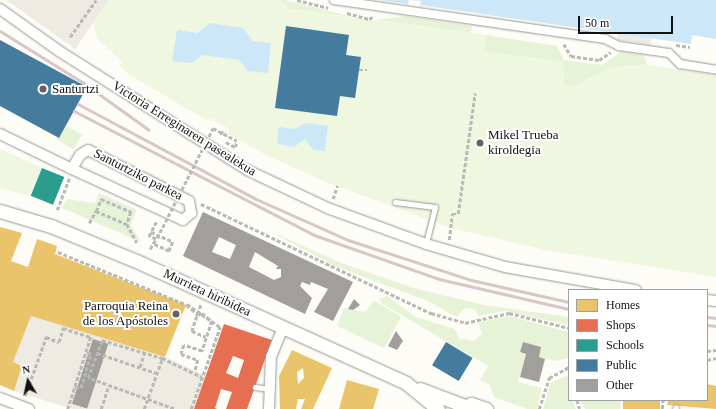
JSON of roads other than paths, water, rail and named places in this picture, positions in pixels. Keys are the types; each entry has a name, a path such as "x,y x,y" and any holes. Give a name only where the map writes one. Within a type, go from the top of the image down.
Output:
{"street":[{"path":"334,0 605,39 619,46 670,53 680,64 716,70"},
{"name":"Victoria Erreginaren pasealekua","path":"0,9 59,52 247,170 330,209 426,244 513,268 630,289"},
{"name":"Santurtziko parkea","path":"0,134 71,173 184,220 191,213 189,201 88,150 80,154 71,173"},
{"name":"Murrieta hiribidea","path":"0,211 51,226 143,264 411,386 463,408 477,404 486,409"},
{"path":"269,409 272,358 283,328"},
{"name":"Murrieta hiribidea","path":"411,386 438,409"},
{"path":"0,398 29,409"}],"lane":[{"path":"395,202 435,207 426,244"},
{"path":"255,387 270,389"}],"water":[{"path":"380,0 409,0 408,4"},
{"path":"409,0 716,0 716,39 692,35 691,44 420,5 421,1"},
{"path":"210,23 243,28 253,41 271,43 268,73 247,71 240,60 202,55 192,63 172,61 177,30 197,33"},
{"path":"305,123 328,126 325,151 313,150 305,139 294,147 277,144 279,127 295,129"}],"railway":[{"path":"0,31 82,82 149,130"},
{"path":"78,104 256,199 348,240 471,280 568,302"},
{"path":"74,111 314,235 439,279 568,309"},
{"path":"708,317 716,318"},
{"path":"708,325 716,326"}],"place":[{"name":"Santurtzi","path":"43,89"},
{"name":"Mikel Trueba kiroldegia","path":"480,143"},
{"name":"Parroquia Reina de los Apóstoles","path":"176,314"}]}
